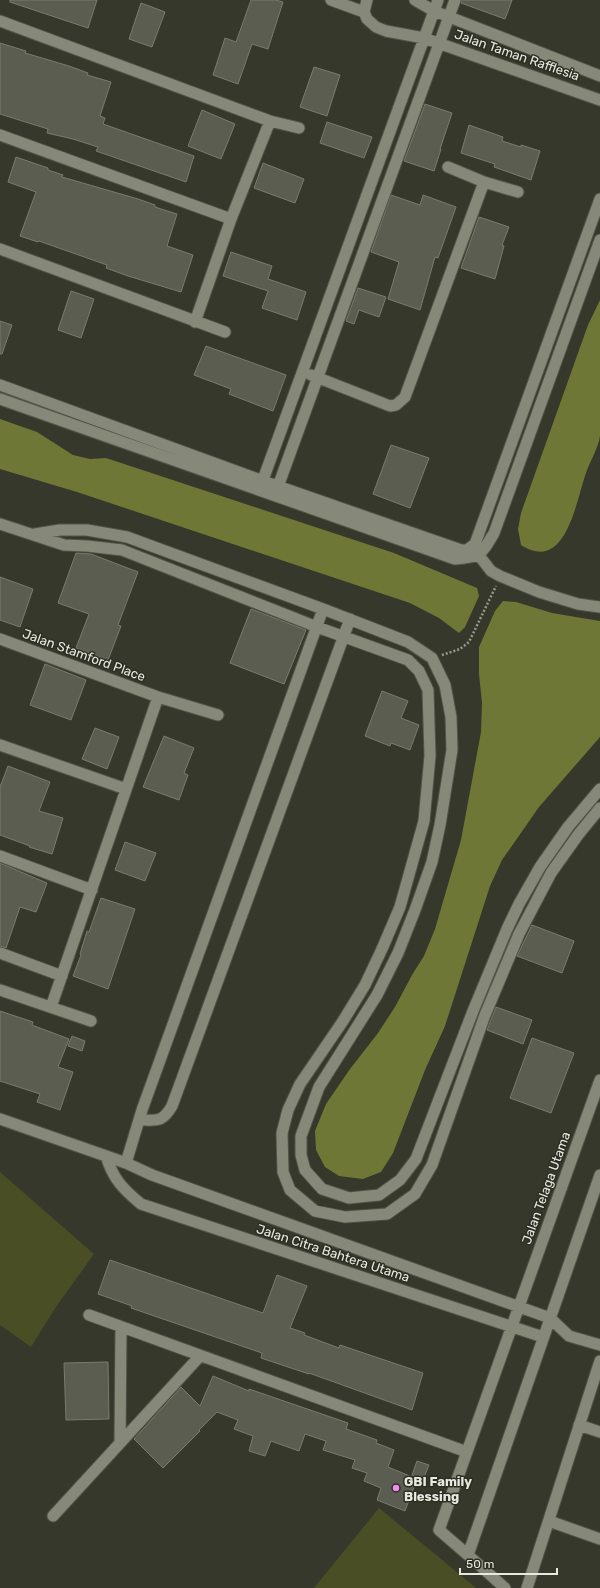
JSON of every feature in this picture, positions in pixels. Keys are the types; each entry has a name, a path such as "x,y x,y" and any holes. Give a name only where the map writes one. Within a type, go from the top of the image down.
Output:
{"street":[{"path":"331,0 364,12 367,0"},
{"name":"Jalan Taman Rafflesia","path":"415,0 434,11 600,76"},
{"path":"261,486 438,0"},
{"path":"276,491 455,0"},
{"name":"Jalan Taman Rafflesia","path":"364,12 367,19 376,27 386,31 424,38 440,43 600,100"},
{"path":"0,21 270,121 299,128"},
{"path":"195,322 231,219 270,121"},
{"path":"0,135 231,219"},
{"path":"448,167 484,182 518,192"},
{"path":"303,372 317,376 390,406 396,405 406,397 484,182"},
{"path":"600,199 475,544 475,551 491,571 500,576 539,592 578,604 600,607"},
{"path":"0,399 276,491 461,550 475,551 485,548 494,533 600,240"},
{"path":"0,250 225,332"},
{"path":"0,385 261,486"},
{"path":"0,524 64,545 122,550 317,627 408,660 419,671 428,690 430,756 424,821 397,914 365,985 343,1021 300,1084 288,1110 282,1133 283,1172 290,1190 315,1211 345,1217 387,1214 415,1194 432,1165 485,1015 519,934 551,873 578,834 600,808"},
{"path":"31,535 60,530 87,530 127,537 324,609 408,642 432,658 445,685 451,717 452,750 440,825 432,862 398,953 377,995 319,1087 301,1136 301,1155 305,1170 322,1188 349,1198 379,1195 400,1180 416,1159 473,1011 519,904 540,867 568,827 600,789"},
{"path":"126,1163 139,1120 324,609"},
{"path":"139,1120 161,1120 172,1106 350,619"},
{"name":"Jalan Stamford Place","path":"0,639 158,697 218,715"},
{"path":"51,1007 158,697"},
{"path":"0,746 126,790"},
{"path":"0,856 92,890"},
{"path":"0,953 62,976"},
{"path":"0,990 91,1021"},
{"name":"Jalan Telaga Utama","path":"468,1555 439,1530 600,1080"},
{"name":"Jalan Citra Bahtera Utama","path":"0,1119 126,1163 152,1175 550,1318"},
{"name":"Jalan Citra Bahtera Utama","path":"106,1156 112,1175 129,1194 141,1204 511,1328 543,1337"},
{"path":"505,1588 468,1555 600,1175"},
{"path":"89,1315 467,1452"},
{"path":"550,1318 569,1336 600,1344"},
{"path":"120,1443 121,1327"},
{"path":"53,1516 200,1356"},
{"path":"527,1588 600,1361"},
{"path":"579,1425 600,1432"},
{"path":"548,1521 600,1539"}],"path":[{"path":"432,658 460,649 469,642 500,576"}],"shaded area":[{"path":"600,300 599,441 586,473 573,516 567,530 559,542 549,550 536,551 521,545 518,529 521,513 588,325"},
{"path":"0,419 37,432 73,455 90,459 106,458 394,553 477,588 479,596 465,627 459,633 439,618 410,603 77,492 0,469"},
{"path":"503,601 516,602 552,613 600,621 600,737 539,807 502,860 490,886 445,1026 425,1070 393,1153 381,1172 363,1179 339,1176 325,1167 316,1150 315,1131 326,1104 350,1069 378,1033 395,1007 424,956 435,929 461,840 481,732 482,703 479,674 479,647 495,611"},
{"path":"0,1172 94,1254 56,1307 31,1347 0,1325"},
{"path":"379,1508 475,1587 475,1588 314,1588"}],"building":[{"path":"10,0 97,0 88,28 10,2"},
{"path":"251,0 276,0 283,2 268,49 252,44 238,84 213,75 225,38 236,42"},
{"path":"462,0 512,0 505,19 461,3"},
{"path":"141,3 165,12 152,47 129,39"},
{"path":"0,43 26,51 25,53 88,73 87,75 111,82 100,116 105,118 103,124 194,156 186,182 96,151 98,147 47,133 48,129 0,114"},
{"path":"314,67 340,75 327,116 300,107"},
{"path":"425,104 452,113 434,171 404,161"},
{"path":"202,110 235,124 221,159 188,146"},
{"path":"327,122 372,137 364,158 320,143"},
{"path":"469,125 503,137 502,141 540,151 531,180 494,167 495,164 461,153"},
{"path":"16,157 48,168 48,170 63,175 62,177 138,199 155,205 155,207 177,214 167,246 193,255 181,292 128,276 106,268 107,265 39,241 38,242 20,236 36,192 8,182"},
{"path":"263,163 304,179 295,203 254,188"},
{"path":"391,195 420,205 423,195 456,207 438,258 435,257 420,310 388,299 399,262 371,252"},
{"path":"479,217 509,227 502,245 504,246 495,279 461,268"},
{"path":"231,252 272,266 268,279 306,292 297,320 262,308 268,291 223,276"},
{"path":"358,288 386,297 379,317 359,310 354,324 346,321"},
{"path":"71,291 94,299 81,338 58,330"},
{"path":"0,321 12,325 2,354 0,354"},
{"path":"206,346 286,375 273,411 229,394 231,389 194,375"},
{"path":"391,445 429,458 410,508 373,494"},
{"path":"76,553 91,554 138,572 118,625 121,626 108,660 76,648 89,614 58,603"},
{"path":"0,577 33,589 20,627 0,620"},
{"path":"251,609 306,630 284,684 230,663"},
{"path":"45,664 86,680 71,720 30,705"},
{"path":"382,691 408,701 401,718 419,725 410,750 391,743 390,746 365,736"},
{"path":"95,728 119,737 107,769 82,759"},
{"path":"164,736 194,748 184,773 188,775 179,800 143,787"},
{"path":"8,766 50,782 39,811 63,818 52,854 29,847 30,846 0,835 0,787"},
{"path":"125,842 156,853 145,881 115,870"},
{"path":"0,863 47,883 36,912 20,907 6,948 0,946"},
{"path":"101,898 135,909 108,989 73,976 81,955 80,954 87,931 89,932"},
{"path":"532,925 574,941 562,973 517,956"},
{"path":"496,1007 532,1020 523,1044 487,1030"},
{"path":"0,1011 33,1022 32,1025 69,1039 58,1067 73,1072 60,1110 37,1102 40,1094 0,1081"},
{"path":"72,1036 85,1041 82,1051 68,1046"},
{"path":"532,1038 574,1053 551,1113 510,1098"},
{"path":"110,1260 263,1313 277,1275 307,1286 290,1328 339,1348 340,1345 423,1373 412,1410 309,1373 261,1358 262,1353 131,1308 132,1306 98,1294"},
{"path":"108,1362 109,1419 66,1420 64,1363"},
{"path":"213,1376 249,1391 249,1389 348,1423 346,1429 377,1440 376,1443 394,1450 388,1467 417,1479 405,1511 377,1500 381,1488 364,1481 367,1473 352,1468 355,1460 323,1450 326,1441 305,1434 299,1451 271,1441 265,1456 249,1451 253,1436 234,1429 238,1420 217,1412 163,1468 134,1439 181,1387 200,1406"},
{"path":"417,1461 429,1465 423,1480 412,1475"}],"place":[{"name":"GBI Family Blessing","path":"396,1488"}]}
